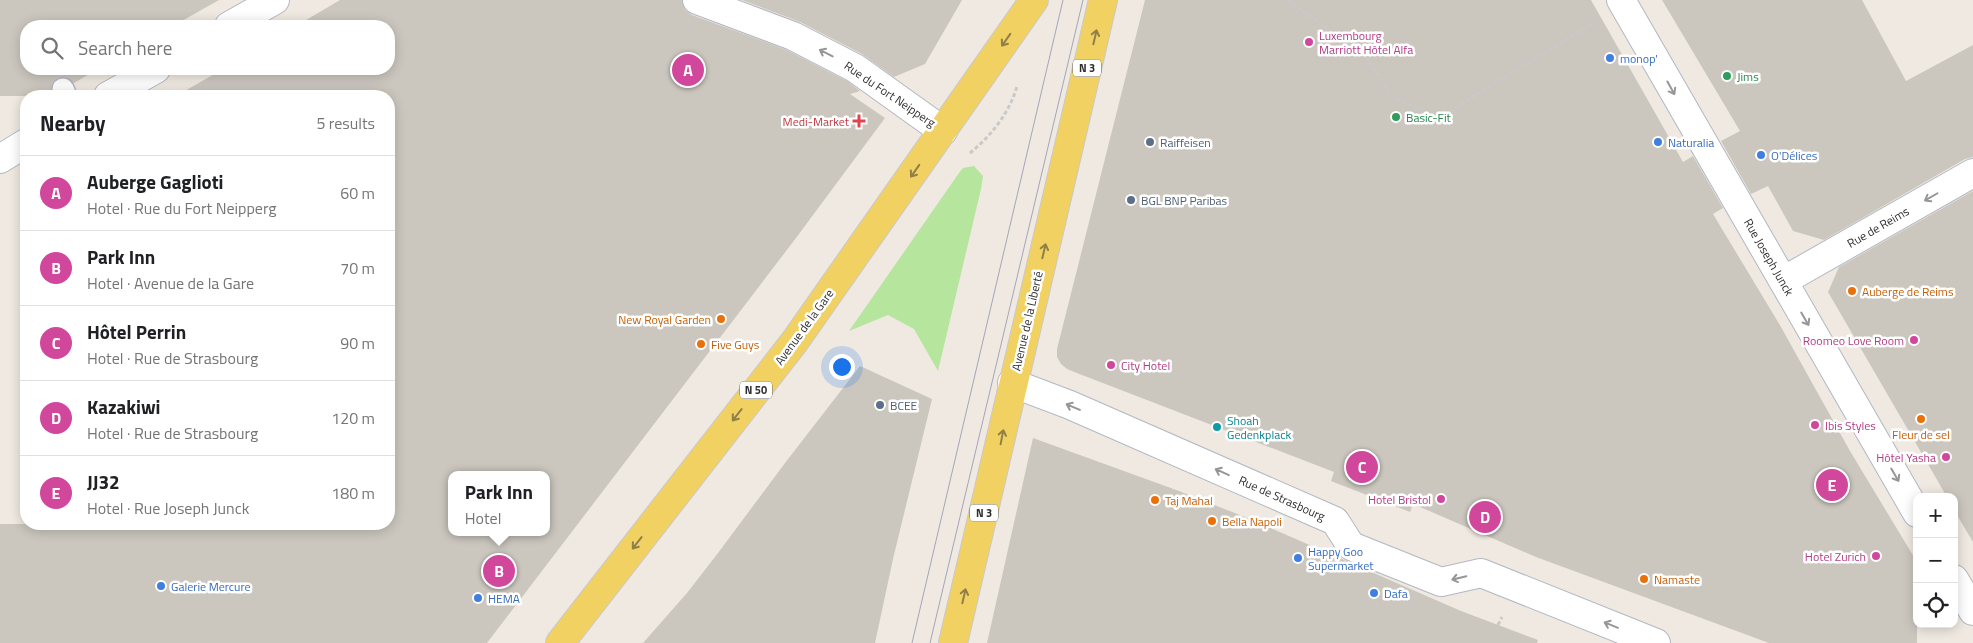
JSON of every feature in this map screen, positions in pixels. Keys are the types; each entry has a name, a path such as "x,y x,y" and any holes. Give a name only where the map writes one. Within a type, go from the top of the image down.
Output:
{"main road":[{"name":"Avenue de la Gare","path":"560,643 795,341 1034,0"},
{"name":"Avenue de la Liberté","path":"953,643 1000,445 1012,383 1103,0"}],"street":[{"name":"Rue du Fort Neipperg","path":"697,0 793,36 855,68 943,131"},
{"path":"239,20 272,1"},
{"name":"Rue Joseph Junck","path":"1622,2 1913,506"},
{"path":"119,90 145,75"},
{"path":"0,158 20,147"},
{"name":"Rue de Reims","path":"1783,281 1973,173"},
{"name":"Rue de Strasbourg","path":"1012,383 1070,405 1335,521 1351,546 1441,582 1481,573 1656,643"},
{"path":"1957,583 1973,611"}],"path":[{"path":"1287,0 1364,54 1393,98 1440,117 1622,2"}],"green space":[{"path":"974,166 983,176 981,189 938,371 914,329 888,315 849,331 959,173 963,168"}],"building":[{"path":"0,0 219,0 184,20 20,20 20,75 88,75 74,83 65,77 58,78 53,82 51,90 20,90 20,96 0,96"},
{"path":"340,0 682,0 685,10 692,15 787,50 847,81 860,91 850,94 885,118 796,238 487,643 0,643 0,524 20,524 20,530 395,530 395,90 186,90 213,75 395,75 395,20 306,20"},
{"path":"742,0 962,0 925,64 894,77 862,54 800,22"},
{"path":"1145,0 1591,0 1683,162 1693,156 1723,208 1713,214 1781,327 1850,451 1913,555 1913,628 1917,628 1917,643 1769,643 1536,557 1413,504 1410,512 1331,481 1334,472 1067,369 1057,357 1057,349"},
{"path":"1662,0 1862,0 1906,81 1973,45 1973,157 1965,159 1824,240 1793,231 1768,186 1751,194 1721,141 1740,131"},
{"path":"1973,191 1973,542 1958,517 1958,493 1945,493 1828,292 1839,267"},
{"path":"860,366 932,399 893,559 875,643 643,643 687,593"},
{"path":"1033,438 1250,519 1461,611 1538,640 1537,643 987,643"}],"tram line":[{"path":"912,643 1063,0"},
{"path":"930,643 1083,0"}],"place":[{"name":"Luxembourg Marriott Hôtel Alfa","path":"1309,42"},
{"name":"monop'","path":"1610,58"},
{"name":"Auberge Gaglioti","path":"688,70"},
{"name":"Jims","path":"1727,76"},
{"name":"Basic-Fit","path":"1396,117"},
{"name":"Medi-Market","path":"859,121"},
{"name":"Raiffeisen","path":"1150,142"},
{"name":"Naturalia","path":"1658,142"},
{"name":"O'Délices","path":"1761,155"},
{"name":"BGL BNP Paribas","path":"1131,200"},
{"name":"Auberge de Reims","path":"1852,291"},
{"name":"New Royal Garden","path":"721,319"},
{"name":"Roomeo Love Room","path":"1914,340"},
{"name":"Five Guys","path":"701,344"},
{"name":"City Hotel","path":"1111,365"},
{"name":"BCEE","path":"880,405"},
{"name":"Fleur de sel","path":"1921,419"},
{"name":"Ibis Styles","path":"1815,425"},
{"name":"Shoah Gedenkplack","path":"1217,427"},
{"name":"Hôtel Yasha","path":"1946,457"},
{"name":"Hôtel Perrin","path":"1362,467"},
{"name":"JJ32","path":"1832,485"},
{"name":"Hotel Bristol","path":"1441,499"},
{"name":"Taj Mahal","path":"1155,500"},
{"name":"Kazakiwi","path":"1485,517"},
{"name":"Bella Napoli","path":"1212,521"},
{"name":"Hotel Zurich","path":"1876,556"},
{"name":"Happy Goo Supermarket","path":"1298,558"},
{"name":"Park Inn","path":"499,571"},
{"name":"Namaste","path":"1644,579"},
{"name":"Galerie Mercure","path":"161,586"},
{"name":"Dafa","path":"1374,593"},
{"name":"HEMA","path":"478,598"}]}
